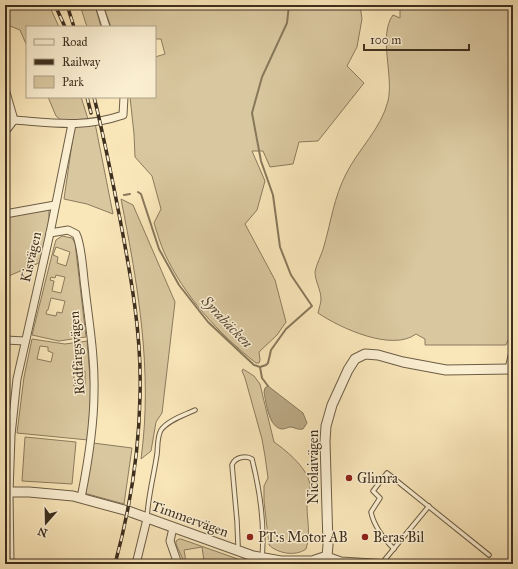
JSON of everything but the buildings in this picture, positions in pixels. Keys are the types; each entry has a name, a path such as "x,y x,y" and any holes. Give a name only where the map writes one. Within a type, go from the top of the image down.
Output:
{"street":[{"path":"99,5 106,26"},
{"path":"5,89 14,120"},
{"path":"14,120 86,124 123,115 124,98"},
{"path":"5,132 14,120"},
{"name":"Kisvägen","path":"10,564 7,492 17,379 50,233 72,124"},
{"path":"5,214 55,205"},
{"name":"Rödfärgsvägen","path":"50,233 68,230 76,234 83,271 94,368 94,392 89,458 81,498"},
{"path":"5,340 25,341"},
{"name":"Nicolaivägen","path":"327,556 326,426 332,405 348,370 355,360 365,354 378,355 403,362 446,370 512,369"},
{"path":"512,369 513,356"},
{"name":"Timmervägen","path":"7,492 59,494 81,498 128,511 236,551 268,561 312,561 327,556 341,561 386,564"},
{"path":"136,564 147,519"},
{"path":"174,528 171,534 171,546 178,564"}],"lane":[{"path":"147,519 147,508 158,440 161,431 169,422 195,410"},
{"path":"236,551 238,545 237,521 232,465 233,461 244,457 252,459 254,466 261,503 264,542 268,561"},
{"path":"394,549 384,539 372,520 371,512 380,498 373,491 387,473 489,555"},
{"path":"386,564 394,549 429,506"}],"green space":[{"path":"5,5 49,5 59,26 26,26 26,44 20,30 5,24"},
{"path":"80,5 95,5 101,26 87,26"},
{"path":"103,5 360,5 362,19 357,47 347,66 364,83 318,141 299,142 293,164 270,167 263,151 252,151 265,181 257,210 245,224 275,280 286,322 277,335 259,352 259,363 256,363 228,339 203,313 181,284 164,252 154,223 161,209 152,176 135,157 130,98 156,98 156,57 165,54 161,39 156,39 156,26 111,26"},
{"path":"400,5 513,5 513,329 506,345 425,345 425,339 416,334 406,339 380,339 352,331 318,313 321,299 315,272 342,183 351,165 375,130 385,111 389,91 386,44 387,33 389,23 393,15 400,18"},
{"path":"48,98 81,98 88,119 94,118 113,214 87,204 64,199 74,130 56,116"},
{"path":"121,199 133,205 175,302 162,413 156,422 151,451 141,459 145,394 142,329 133,264"},
{"path":"49,209 46,260 11,275 5,281 5,214"},
{"path":"62,236 72,238 75,243 86,337 59,341 32,335 56,240","holes":["56,247 70,252 66,266 57,263 58,257 53,255","56,275 65,277 61,293 52,291 54,281 50,280 51,277 55,278","51,298 65,301 62,313 57,312 56,316 46,314"]},
{"path":"32,339 65,344 87,341 91,390 88,440 17,433 24,377","holes":["40,346 48,347 48,351 53,353 51,362 37,359","74,371 85,371 85,386 74,386"]},
{"path":"243,369 254,376 260,384 274,442 297,462 306,474 309,481 310,490 307,506 308,538 306,549 297,553 281,552 269,545 264,501 264,486 268,478 265,456 262,439 242,371"},
{"path":"25,437 76,442 72,484 22,481"},
{"path":"93,443 132,448 124,504 84,493"},
{"path":"179,539 252,564 239,564 239,562 212,564 211,560 204,561 202,547 184,550 186,562 184,562 176,544 176,541"}],"shaded area":[{"path":"268,386 303,413 307,423 303,429 291,427 282,429 278,428 274,424 269,414 264,392 265,388"}],"waterway":[{"name":"Syrabäcken","path":"138,192 141,194 159,249 179,285 208,322 254,365 260,367 266,365 268,363 271,350 286,329 312,306 291,275 280,247 273,195 261,161 252,113 262,77 287,23 289,5"},
{"path":"124,195 130,194"},
{"path":"260,367 262,378 268,386"}],"railway":[{"path":"55,5 65,26"},
{"path":"67,5 74,26"},
{"path":"87,98 91,113"},
{"path":"94,98 108,158 128,263 135,307 139,351 140,396 136,460 125,523 115,564"}],"place":[{"name":"Glimra","path":"349,478"},
{"name":"PT:s Motor AB","path":"250,537"},
{"name":"Beras Bil","path":"365,537"}]}
